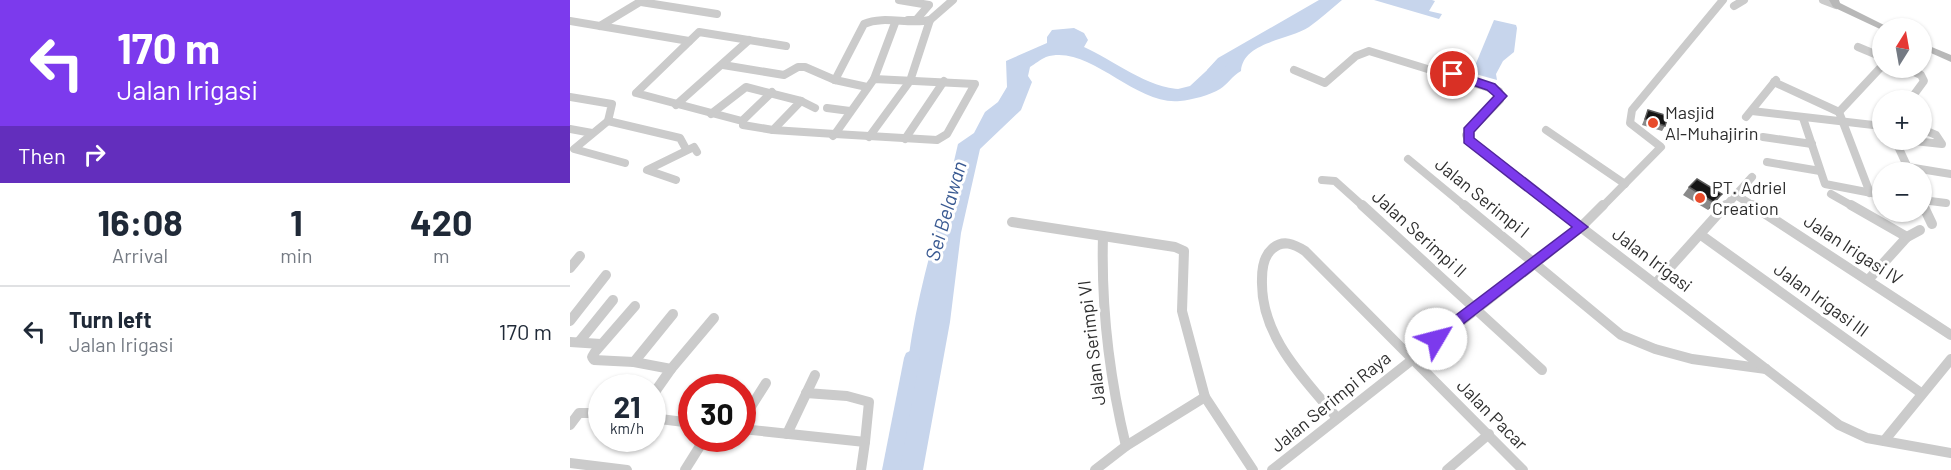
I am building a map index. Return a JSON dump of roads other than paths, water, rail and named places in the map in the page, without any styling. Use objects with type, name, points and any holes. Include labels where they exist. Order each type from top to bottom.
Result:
[{"type":"street","points":[[899,0],[931,2]]},
{"type":"street","points":[[897,21],[913,25],[930,20],[952,0]]},
{"type":"street","name":"Jalan Serimpi Raya","points":[[1272,470],[1581,227],[1661,147],[1630,123],[1632,110],[1723,0]]},
{"type":"street","points":[[1734,6],[1744,0]]},
{"type":"street","points":[[1823,0],[1835,2],[1872,21]]},
{"type":"street","points":[[600,26],[642,1],[717,14]]},
{"type":"street","points":[[836,80],[865,22],[916,20],[931,2]]},
{"type":"street","points":[[869,137],[910,81],[930,20]]},
{"type":"street","points":[[570,21],[689,41]]},
{"type":"street","points":[[833,136],[874,79],[897,21]]},
{"type":"street","points":[[570,30],[580,22]]},
{"type":"street","points":[[772,92],[742,121],[640,95],[636,91],[701,31],[786,46]]},
{"type":"street","points":[[676,105],[749,40]]},
{"type":"street","points":[[1858,47],[1872,53]]},
{"type":"street","points":[[1932,50],[1950,57]]},
{"type":"street","name":"Jalan Irigasi","points":[[1294,70],[1325,82],[1332,80],[1359,52],[1369,51],[1499,91],[1500,100],[1468,131],[1468,140],[1839,425],[1867,438],[1951,453]]},
{"type":"street","points":[[723,65],[784,75],[805,67],[836,80],[867,87]]},
{"type":"street","points":[[1839,112],[1872,77]]},
{"type":"street","points":[[743,124],[773,130],[833,136],[934,141],[943,137],[975,86],[972,83],[944,81],[874,79]]},
{"type":"street","points":[[1870,193],[1842,123],[1839,112],[1776,80],[1749,114],[1803,118],[1842,123],[1872,125]]},
{"type":"street","points":[[905,139],[944,81]]},
{"type":"street","points":[[711,114],[741,89],[772,92],[815,108]]},
{"type":"street","points":[[570,97],[612,103],[608,121],[574,149],[625,163]]},
{"type":"street","points":[[773,130],[801,101]]},
{"type":"street","points":[[828,108],[850,111]]},
{"type":"street","points":[[1803,118],[1827,186],[1870,193]]},
{"type":"street","points":[[608,121],[680,138],[685,146]]},
{"type":"street","points":[[570,129],[592,134]]},
{"type":"street","points":[[1546,130],[1625,184]]},
{"type":"street","points":[[1932,133],[1942,144],[1932,143]]},
{"type":"street","points":[[1763,137],[1812,144]]},
{"type":"street","points":[[676,180],[646,171],[685,146],[694,147],[696,152]]},
{"type":"street","name":"Jalan Serimpi I","points":[[1408,159],[1621,336],[1663,351],[1745,368],[1767,369]]},
{"type":"street","points":[[1767,162],[1820,171]]},
{"type":"street","points":[[1932,172],[1951,174]]},
{"type":"street","points":[[1656,283],[1752,177]]},
{"type":"street","name":"Jalan Serimpi II","points":[[1322,180],[1335,182],[1341,186],[1542,370]]},
{"type":"street","points":[[1831,194],[1906,237]]},
{"type":"street","name":"Jalan Irigasi IV","points":[[1736,195],[1869,279],[1951,335]]},
{"type":"street","points":[[1932,202],[1946,203]]},
{"type":"street","points":[[1012,222],[1175,247],[1184,251],[1182,311],[1205,397],[1253,470]]},
{"type":"street","points":[[1869,279],[1906,237],[1920,230]]},
{"type":"street","name":"Jalan Irigasi III","points":[[1701,235],[1921,393]]},
{"type":"street","name":"Jalan Serimpi VI","points":[[1103,236],[1100,269],[1107,350],[1115,404],[1126,446]]},
{"type":"street","name":"Jalan Pacar","points":[[1337,418],[1273,337],[1263,308],[1261,281],[1266,256],[1280,243],[1289,242],[1305,251],[1523,470]]},
{"type":"street","points":[[570,268],[580,256]]},
{"type":"street","points":[[570,321],[606,275]]},
{"type":"street","points":[[575,342],[613,300]]},
{"type":"street","points":[[635,306],[591,357],[594,360],[634,362],[671,369]]},
{"type":"street","points":[[634,362],[673,314]]},
{"type":"street","points":[[666,376],[714,318]]},
{"type":"street","points":[[575,342],[602,344]]},
{"type":"street","points":[[1884,441],[1951,359]]},
{"type":"street","points":[[787,434],[815,375]]},
{"type":"street","points":[[756,399],[766,383]]},
{"type":"street","points":[[806,393],[847,396],[869,402],[861,470]]},
{"type":"street","points":[[1095,470],[1126,446],[1205,397]]},
{"type":"street","points":[[570,425],[574,413]]},
{"type":"street","points":[[756,431],[865,442]]},
{"type":"street","points":[[1447,470],[1489,435]]},
{"type":"street","points":[[685,470],[696,452]]},
{"type":"street","points":[[570,464],[627,470]]},
{"type":"water","points":[[1319,0],[1342,0],[1309,27],[1258,48],[1244,61],[1241,71],[1223,87],[1195,98],[1180,101],[1163,100],[1129,86],[1095,66],[1062,55],[1046,57],[1030,67],[1028,76],[1032,82],[1021,110],[980,149],[961,233],[950,322],[923,470],[891,470],[899,436],[909,352],[917,311],[958,144],[974,133],[985,112],[998,102],[1007,87],[1006,61],[1047,43],[1047,37],[1052,30],[1074,28],[1084,33],[1088,40],[1084,47],[1136,75],[1165,87],[1192,88],[1207,78],[1207,70],[1218,58]]},
{"type":"water","points":[[1374,0],[1432,0],[1435,1],[1429,11],[1442,14],[1439,19]]},
{"type":"water","points":[[1494,20],[1516,25],[1517,28],[1514,52],[1503,61],[1496,74],[1497,80],[1472,73]]},
{"type":"waterway","name":"Sei Belawan","points":[[1179,93],[1194,89],[1222,63]]},
{"type":"waterway","name":"Sei Belawan","points":[[891,470],[912,358]]},
{"type":"place","name":"Masjid Al-Muhajirin","points":[[1653,123]]},
{"type":"place","name":"PT. Adriel Creation","points":[[1700,198]]}]
